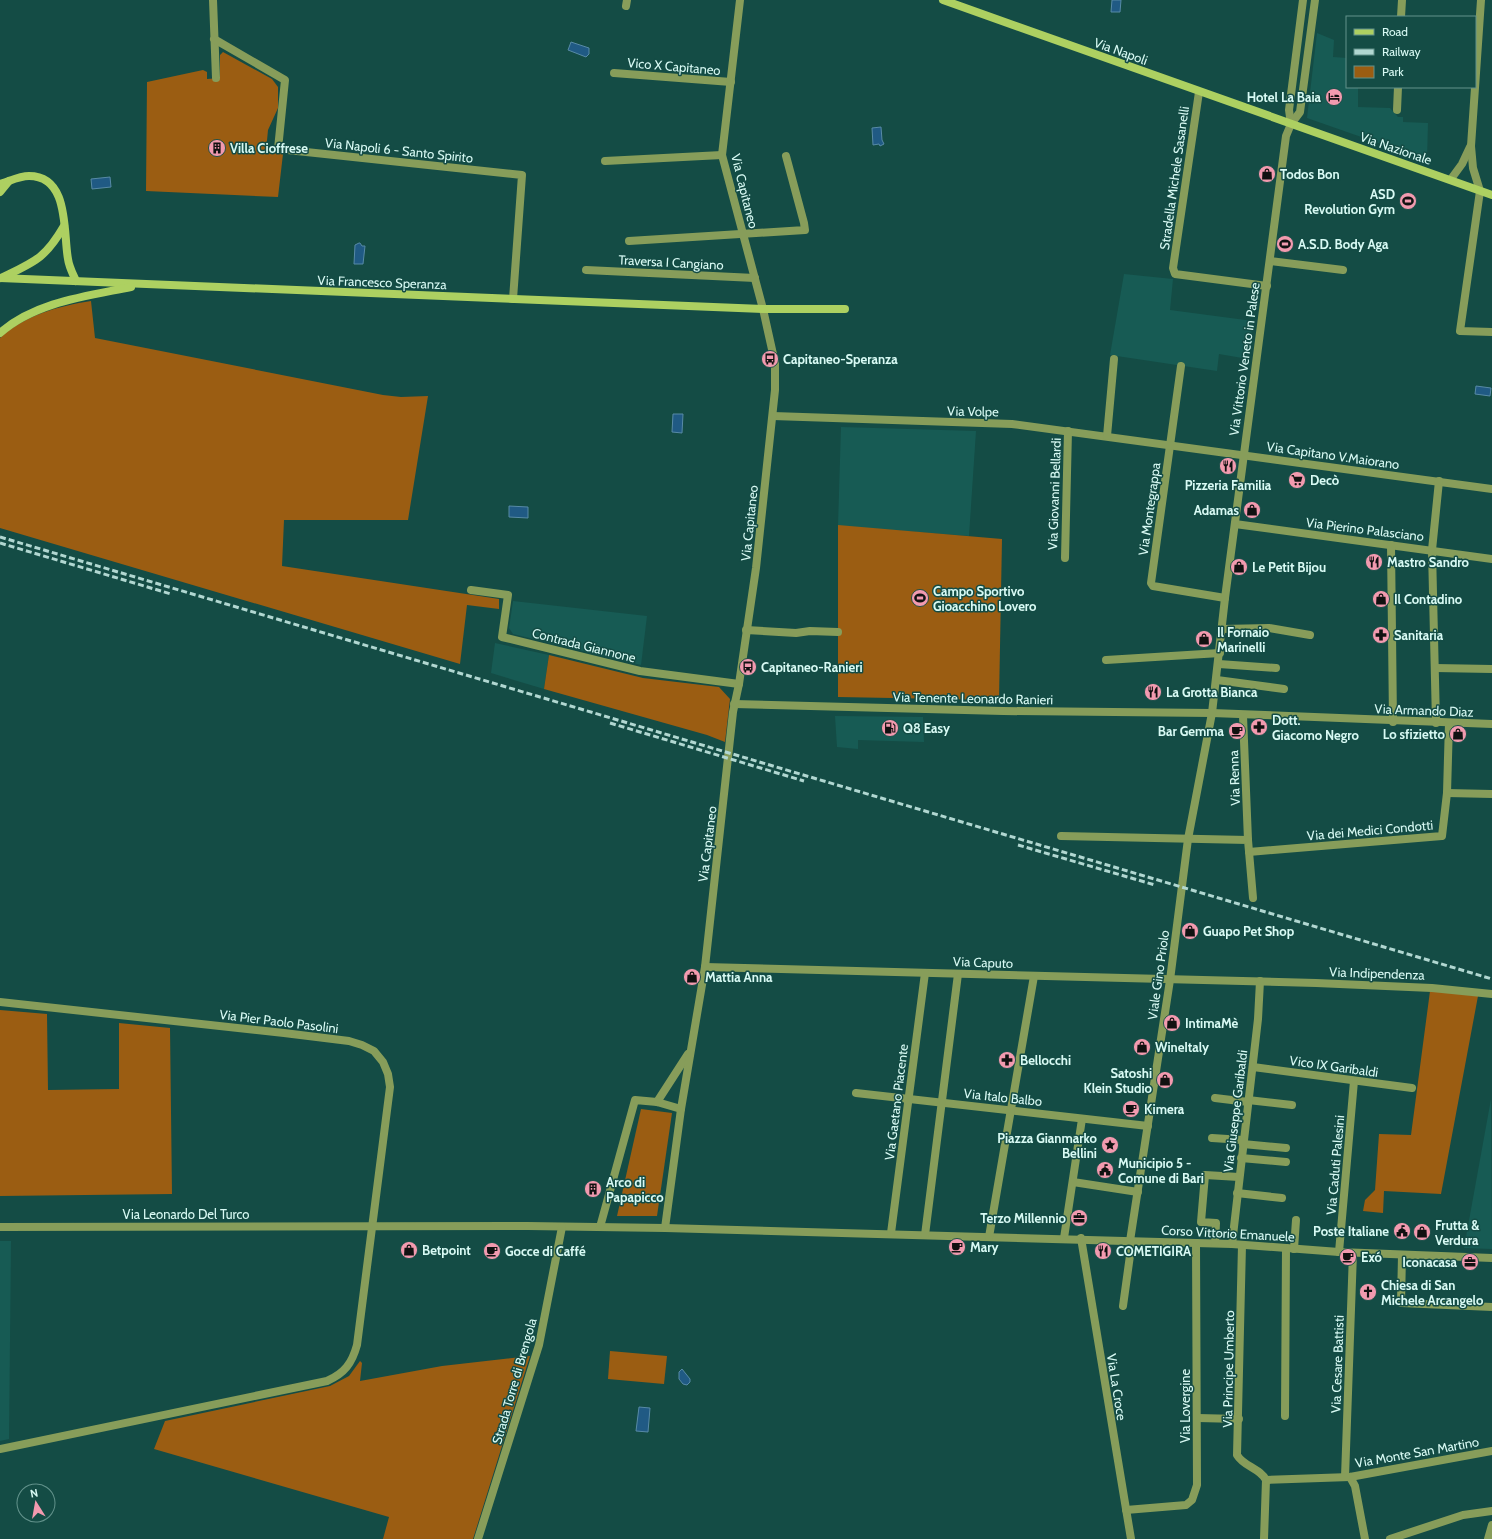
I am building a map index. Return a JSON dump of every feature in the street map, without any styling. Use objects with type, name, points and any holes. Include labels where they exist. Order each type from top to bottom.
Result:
[{"type":"street","points":[[212,0],[216,78]]},
{"type":"street","name":"Via Capitaneo","points":[[665,1228],[681,1109],[705,967],[734,704],[739,684],[756,568],[773,416],[775,363],[763,309],[722,155],[740,0]]},
{"type":"street","name":"Via Napoli","points":[[943,0],[1291,124]]},
{"type":"street","name":"Via Vittorio Veneto in Palese","points":[[1291,124],[1289,110],[1303,0]]},
{"type":"street","name":"Via Vittorio Veneto in Palese","points":[[1220,653],[1225,598],[1286,136],[1291,124],[1300,112],[1315,0]]},
{"type":"street","points":[[1401,16],[1402,0]]},
{"type":"street","points":[[1476,73],[1481,0]]},
{"type":"street","name":"Via Napoli 6 - Santo Spirito","points":[[214,39],[285,80],[278,149],[522,175],[513,299]]},
{"type":"street","name":"Vico X Capitaneo","points":[[614,73],[731,82]]},
{"type":"street","points":[[1397,110],[1398,88]]},
{"type":"street","points":[[1475,88],[1471,146],[1473,168],[1480,191],[1460,332],[1492,332]]},
{"type":"street","name":"Stradella Michele Sasanelli","points":[[1199,92],[1173,268],[1175,274],[1267,286]]},
{"type":"street","name":"Via Nazionale","points":[[1291,124],[1451,179],[1492,195]]},
{"type":"street","points":[[1451,179],[1462,164],[1471,146]]},
{"type":"street","points":[[605,161],[722,155]]},
{"type":"street","points":[[629,241],[805,230],[786,156]]},
{"type":"street","points":[[0,184],[20,177],[30,176],[40,178],[50,184],[57,193],[62,204],[68,260],[76,281]]},
{"type":"street","points":[[0,192],[10,181]]},
{"type":"street","points":[[0,278],[31,263],[45,254],[53,246],[64,226]]},
{"type":"street","points":[[1270,261],[1343,270]]},
{"type":"street","name":"Traversa I Cangiano","points":[[586,270],[755,278]]},
{"type":"street","name":"Via Francesco Speranza","points":[[0,278],[763,309],[845,309]]},
{"type":"street","points":[[0,333],[20,318],[50,306],[143,284]]},
{"type":"street","points":[[1107,436],[1114,359]]},
{"type":"street","name":"Via Montegrappa","points":[[1181,366],[1151,583],[1153,586],[1225,598]]},
{"type":"street","name":"Via Volpe","points":[[773,416],[1012,424],[1171,445]]},
{"type":"street","name":"Via Giovanni Bellardi","points":[[1065,558],[1068,431]]},
{"type":"street","name":"Via Capitano V.Maiorano","points":[[1171,445],[1492,488]]},
{"type":"street","points":[[1436,723],[1432,550],[1439,481]]},
{"type":"street","name":"Via Pierino Palasciano","points":[[1235,524],[1492,559]]},
{"type":"street","points":[[1391,545],[1393,722]]},
{"type":"street","name":"Contrada Giannone","points":[[471,590],[508,595],[502,637],[640,671],[739,684]]},
{"type":"street","points":[[1222,629],[1269,628],[1310,635]]},
{"type":"street","points":[[746,630],[796,633],[810,631],[838,632]]},
{"type":"street","points":[[1106,660],[1220,653]]},
{"type":"street","name":"Viale Gino Priolo","points":[[1123,1306],[1138,1192],[1170,980],[1188,839],[1212,713],[1220,653]]},
{"type":"street","points":[[1219,664],[1276,668]]},
{"type":"street","points":[[1435,668],[1492,669]]},
{"type":"street","points":[[1217,680],[1284,690]]},
{"type":"street","name":"Via Tenente Leonardo Ranieri","points":[[734,704],[1003,711],[1212,713]]},
{"type":"street","name":"Via Armando Diaz","points":[[1212,713],[1243,716],[1393,722],[1492,724]]},
{"type":"street","name":"Via Renna","points":[[1243,716],[1248,840],[1253,898]]},
{"type":"street","name":"Via dei Medici Condotti","points":[[1249,852],[1442,836],[1447,793],[1449,723]]},
{"type":"street","points":[[1447,793],[1492,794]]},
{"type":"street","points":[[1061,836],[1248,840]]},
{"type":"street","name":"Via Caputo","points":[[705,967],[1170,980],[1260,981]]},
{"type":"street","name":"Via Gaetano Piacente","points":[[891,1233],[925,973]]},
{"type":"street","points":[[925,1235],[958,974]]},
{"type":"street","points":[[989,1237],[1034,976]]},
{"type":"street","name":"Via Indipendenza","points":[[1260,981],[1432,988],[1492,994]]},
{"type":"street","name":"Via Giuseppe Garibaldi","points":[[1232,1244],[1253,1067],[1260,981]]},
{"type":"street","name":"Via Pier Paolo Pasolini","points":[[0,1002],[284,1032],[349,1041],[362,1044],[374,1051],[383,1062],[388,1074],[390,1087],[357,1345],[348,1368],[336,1377],[327,1381],[0,1449]]},
{"type":"street","points":[[657,1102],[690,1052]]},
{"type":"street","name":"Vico IX Garibaldi","points":[[1253,1067],[1412,1088]]},
{"type":"street","name":"Via Caduti Palesini","points":[[1340,1252],[1354,1081]]},
{"type":"street","name":"Via Italo Balbo","points":[[856,1093],[1148,1126]]},
{"type":"street","points":[[1215,1098],[1292,1105]]},
{"type":"street","points":[[600,1227],[635,1100],[657,1102],[681,1109]]},
{"type":"street","points":[[1064,1238],[1082,1119]]},
{"type":"street","points":[[1212,1138],[1286,1148]]},
{"type":"street","points":[[1241,1158],[1286,1162]]},
{"type":"street","points":[[1215,1243],[1216,1223],[1201,1222],[1205,1175],[1239,1177]]},
{"type":"street","points":[[1073,1182],[1138,1192]]},
{"type":"street","points":[[1237,1193],[1282,1198]]},
{"type":"street","points":[[1285,1416],[1290,1249],[1296,1220]]},
{"type":"street","name":"Via Leonardo Del Turco","points":[[0,1226],[665,1228]]},
{"type":"street","name":"Strada Torre di Brengola","points":[[478,1539],[539,1345],[562,1227]]},
{"type":"street","name":"Corso Vittorio Emanuele","points":[[665,1228],[891,1233],[989,1237],[1081,1238],[1215,1243],[1353,1253],[1492,1258]]},
{"type":"street","name":"Via La Croce","points":[[1081,1238],[1131,1539]]},
{"type":"street","name":"Via Lovergine","points":[[1126,1510],[1186,1505],[1192,1500],[1197,1485],[1198,1418],[1196,1243]]},
{"type":"street","name":"Via Principe Umberto","points":[[1242,1245],[1237,1455],[1240,1460],[1262,1473],[1266,1480]]},
{"type":"street","name":"Via Cesare Battisti","points":[[1353,1253],[1348,1477],[1355,1486],[1365,1539]]},
{"type":"street","points":[[1402,1255],[1401,1303],[1492,1307]]},
{"type":"street","points":[[1198,1418],[1239,1419]]},
{"type":"street","name":"Via Monte San Martino","points":[[1266,1480],[1348,1477],[1492,1450]]},
{"type":"street","points":[[1264,1539],[1266,1480]]},
{"type":"street","points":[[1390,1539],[1463,1515],[1492,1511]]},
{"type":"street","points":[[1488,1539],[1492,1525]]},
{"type":"shaded area","points":[[1112,0],[1121,0],[1120,12],[1111,12]]},
{"type":"shaded area","name":"Hotel La Baia","points":[[1317,33],[1334,40],[1333,57],[1346,58],[1346,88],[1358,88],[1358,107],[1390,108],[1398,117],[1403,117],[1403,122],[1428,123],[1427,160],[1307,118]]},
{"type":"shaded area","points":[[571,42],[589,48],[589,54],[586,57],[568,50]]},
{"type":"shaded area","points":[[881,127],[882,140],[884,144],[880,146],[879,144],[873,145],[872,128]]},
{"type":"shaded area","points":[[110,177],[111,187],[92,189],[91,179]]},
{"type":"shaded area","points":[[359,243],[362,246],[365,246],[363,264],[354,264],[355,245]]},
{"type":"shaded area","points":[[1124,274],[1173,279],[1170,310],[1253,321],[1248,359],[1219,354],[1217,371],[1110,355]]},
{"type":"shaded area","points":[[1476,386],[1491,388],[1490,396],[1475,394]]},
{"type":"shaded area","points":[[673,414],[683,414],[682,433],[672,432]]},
{"type":"shaded area","points":[[841,427],[976,431],[969,536],[838,526]]},
{"type":"shaded area","points":[[509,506],[528,507],[528,518],[509,517]]},
{"type":"shaded area","points":[[513,601],[647,616],[641,665],[513,634],[509,628]]},
{"type":"shaded area","points":[[495,643],[549,655],[544,689],[491,673]]},
{"type":"shaded area","name":"Q8 Easy","points":[[835,716],[923,717],[924,742],[858,740],[858,749],[837,747]]},
{"type":"shaded area","points":[[1491,1099],[1492,1249],[1464,1248]]},
{"type":"shaded area","points":[[0,1241],[11,1241],[9,1439],[0,1441]]},
{"type":"shaded area","points":[[682,1369],[690,1379],[690,1382],[687,1385],[683,1384],[679,1379],[679,1372]]},
{"type":"shaded area","points":[[639,1407],[650,1408],[648,1432],[636,1431]]},
{"type":"green space","points":[[223,52],[272,79],[278,87],[278,108],[268,130],[266,151],[283,154],[278,197],[146,191],[147,82],[203,70],[207,72],[207,79],[220,78],[220,55]]},
{"type":"green space","points":[[91,301],[95,338],[383,395],[401,397],[428,396],[408,520],[284,520],[282,566],[499,599],[499,609],[467,605],[460,664],[0,528],[0,338],[20,323],[43,313]]},
{"type":"green space","name":"Campo Sportivo Gioacchino Lovero","points":[[838,525],[1002,539],[999,700],[838,697]]},
{"type":"green space","points":[[549,655],[643,678],[719,687],[730,699],[725,742],[707,735],[544,689]]},
{"type":"green space","points":[[1430,991],[1478,996],[1441,1194],[1384,1191],[1383,1213],[1363,1211],[1365,1200],[1375,1190],[1379,1134],[1411,1135]]},
{"type":"green space","points":[[0,1010],[47,1014],[48,1090],[119,1089],[119,1023],[170,1028],[172,1194],[0,1196]]},
{"type":"green space","points":[[641,1109],[672,1113],[657,1216],[617,1216]]},
{"type":"green space","points":[[610,1351],[667,1356],[664,1384],[608,1379]]},
{"type":"green space","points":[[530,1356],[473,1539],[383,1539],[389,1517],[154,1449],[165,1421],[330,1386],[349,1376],[360,1361],[362,1363],[360,1381],[442,1366]]},
{"type":"railway","points":[[0,537],[1492,979]]},
{"type":"railway","points":[[0,543],[171,594]]},
{"type":"railway","points":[[610,723],[804,781]]},
{"type":"railway","points":[[1018,845],[1155,885]]},
{"type":"place","name":"Hotel La Baia","points":[[1334,97]]},
{"type":"place","name":"Villa Cioffrese","points":[[217,148]]},
{"type":"place","name":"Todos Bon","points":[[1267,174]]},
{"type":"place","name":"ASD Revolution Gym","points":[[1408,201]]},
{"type":"place","name":"A.S.D. Body Aga","points":[[1285,244]]},
{"type":"place","name":"Capitaneo-Speranza","points":[[770,359]]},
{"type":"place","name":"Pizzeria Familia","points":[[1228,466]]},
{"type":"place","name":"Decò","points":[[1297,480]]},
{"type":"place","name":"Adamas","points":[[1252,510]]},
{"type":"place","name":"Mastro Sandro","points":[[1374,562]]},
{"type":"place","name":"Le Petit Bijou","points":[[1239,567]]},
{"type":"place","name":"Campo Sportivo Gioacchino Lovero","points":[[920,598]]},
{"type":"place","name":"Il Contadino","points":[[1381,599]]},
{"type":"place","name":"Sanitaria","points":[[1381,635]]},
{"type":"place","name":"Il Fornaio Marinelli","points":[[1204,639]]},
{"type":"place","name":"Capitaneo-Ranieri","points":[[748,667]]},
{"type":"place","name":"La Grotta Bianca","points":[[1153,692]]},
{"type":"place","name":"Dott. Giacomo Negro","points":[[1259,727]]},
{"type":"place","name":"Q8 Easy","points":[[890,728]]},
{"type":"place","name":"Bar Gemma","points":[[1237,731]]},
{"type":"place","name":"Lo sfizietto","points":[[1458,734]]},
{"type":"place","name":"Guapo Pet Shop","points":[[1190,931]]},
{"type":"place","name":"Mattia Anna","points":[[692,977]]},
{"type":"place","name":"IntimaMè","points":[[1172,1023]]},
{"type":"place","name":"WineItaly","points":[[1142,1047]]},
{"type":"place","name":"Bellocchi","points":[[1007,1060]]},
{"type":"place","name":"Satoshi Klein Studio","points":[[1165,1080]]},
{"type":"place","name":"Kimera","points":[[1131,1109]]},
{"type":"place","name":"Piazza Gianmarko Bellini","points":[[1110,1145]]},
{"type":"place","name":"Municipio 5 - Comune di Bari","points":[[1105,1170]]},
{"type":"place","name":"Arco di Papapicco","points":[[593,1189]]},
{"type":"place","name":"Terzo Millennio","points":[[1079,1218]]},
{"type":"place","name":"Poste Italiane","points":[[1402,1231]]},
{"type":"place","name":"Frutta & Verdura","points":[[1422,1232]]},
{"type":"place","name":"Mary","points":[[957,1247]]},
{"type":"place","name":"Betpoint","points":[[409,1250]]},
{"type":"place","name":"Gocce di Caffé","points":[[492,1251]]},
{"type":"place","name":"COMETIGIRA","points":[[1103,1251]]},
{"type":"place","name":"Exó","points":[[1348,1257]]},
{"type":"place","name":"Iconacasa","points":[[1470,1262]]},
{"type":"place","name":"Chiesa di San Michele Arcangelo","points":[[1368,1292]]}]
